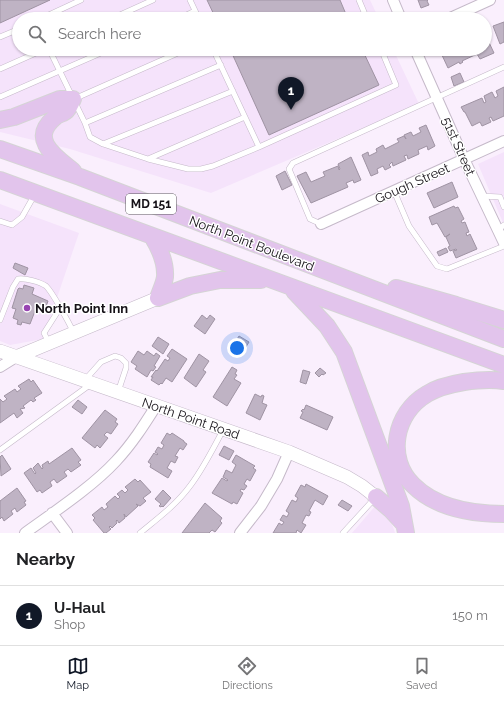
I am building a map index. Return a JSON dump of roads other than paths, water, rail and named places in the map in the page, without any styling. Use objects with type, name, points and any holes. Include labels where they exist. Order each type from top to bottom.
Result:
[{"type":"main road","points":[[0,120],[14,117],[60,99],[73,99],[67,111],[54,117],[45,127],[44,143],[50,152],[80,177]]},
{"type":"main road","name":"North Point Boulevard","points":[[0,149],[80,177],[504,339]]},
{"type":"main road","name":"North Point Boulevard","points":[[0,180],[504,365]]},
{"type":"main road","points":[[152,236],[160,250],[164,262],[165,278],[158,298]]},
{"type":"main road","points":[[302,262],[504,320]]},
{"type":"main road","points":[[158,298],[190,286],[220,280],[274,281]]},
{"type":"main road","points":[[290,287],[327,326],[344,352],[401,506],[406,530]]},
{"type":"main road","points":[[504,380],[494,379],[453,384],[426,394],[416,402],[404,417],[399,427],[397,449],[402,471],[408,480],[414,487],[437,502],[459,510],[489,514],[504,514]]},
{"type":"main road","points":[[376,497],[391,510],[406,530]]},
{"type":"street","points":[[393,0],[399,12]]},
{"type":"street","points":[[463,12],[490,0]]},
{"type":"street","name":"51st Street","points":[[418,56],[438,97],[464,159],[482,196],[501,228],[504,245]]},
{"type":"street","name":"Gough Street","points":[[321,224],[504,141]]},
{"type":"street","points":[[0,367],[16,357],[158,298]]},
{"type":"street","name":"North Point Road","points":[[0,351],[289,452],[347,477],[376,497]]},
{"type":"street","points":[[25,533],[98,478],[116,462],[138,435],[156,406]]},
{"type":"street","points":[[240,533],[261,506],[277,479],[289,452]]},
{"type":"street","points":[[52,513],[67,533]]},
{"type":"lane","points":[[55,12],[81,0]]},
{"type":"lane","points":[[126,12],[153,0]]},
{"type":"lane","points":[[190,0],[195,11]]},
{"type":"lane","points":[[359,0],[364,12]]},
{"type":"lane","points":[[0,37],[12,32]]},
{"type":"lane","points":[[0,70],[30,56]]},
{"type":"lane","points":[[52,56],[85,123],[90,137],[103,144],[148,159],[188,169],[201,169],[213,166],[260,147],[396,85],[383,56]]},
{"type":"lane","points":[[0,97],[94,56]]},
{"type":"lane","points":[[73,99],[171,56]]},
{"type":"lane","points":[[216,56],[260,147]]},
{"type":"lane","points":[[85,123],[221,65]]},
{"type":"lane","points":[[321,224],[310,219],[289,169],[293,163],[504,67]]},
{"type":"lane","points":[[103,144],[233,91]]},
{"type":"lane","points":[[148,159],[246,117]]},
{"type":"lane","points":[[394,191],[409,226],[437,266],[447,269],[504,245]]},
{"type":"lane","points":[[0,221],[12,225],[22,217],[35,193]]},
{"type":"lane","points":[[482,196],[500,197],[504,207]]},
{"type":"lane","points":[[0,320],[13,287],[18,279],[25,278],[46,286],[74,333]]},
{"type":"lane","points":[[49,344],[44,333],[60,308]]},
{"type":"lane","points":[[0,450],[88,382],[102,362],[115,356],[121,358],[126,363],[126,368],[118,392]]},
{"type":"lane","points":[[140,533],[175,503],[189,487],[224,429]]},
{"type":"lane","points":[[343,533],[376,497]]},
{"type":"place","name":"U-Haul","points":[[291,110]]},
{"type":"place","name":"North Point Inn","points":[[27,308]]}]
